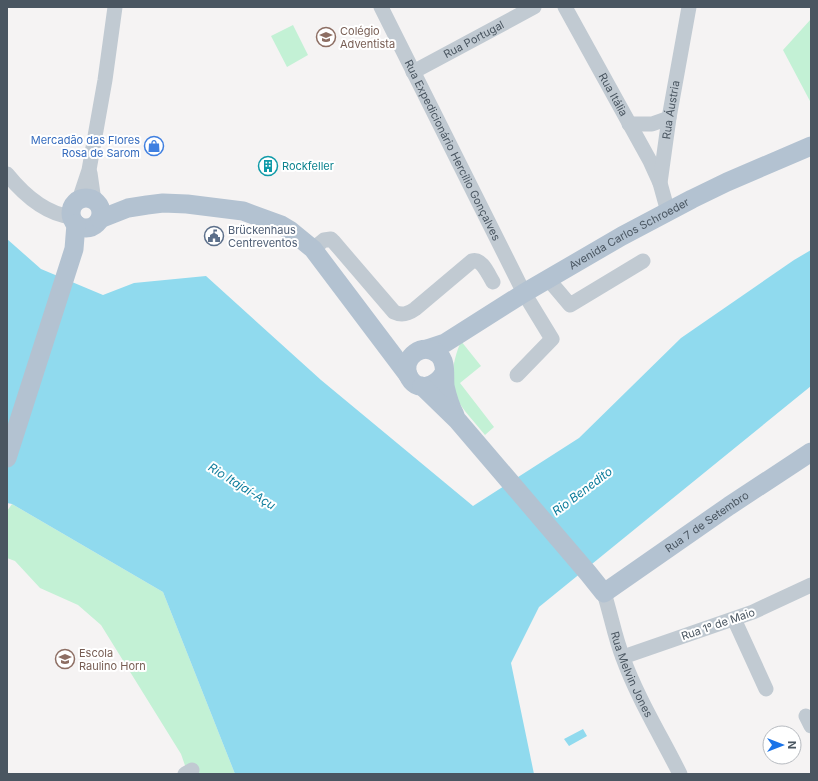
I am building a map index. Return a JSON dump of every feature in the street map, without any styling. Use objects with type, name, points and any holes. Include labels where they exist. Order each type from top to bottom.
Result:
[{"type":"main road","name":"Avenida Carlos Schroeder","points":[[424,349],[436,347],[454,337],[524,293],[622,236],[727,182],[811,146]]},
{"type":"main road","points":[[7,458],[87,214],[147,205],[179,204],[243,211],[280,225],[291,231],[313,249],[415,380],[458,421]]},
{"type":"main road","points":[[374,329],[384,338],[396,344],[408,348],[432,350],[438,354],[442,359],[448,399],[458,421]]},
{"type":"main road","points":[[424,349],[415,352],[411,356],[407,368],[415,380],[429,386],[435,384],[440,379],[444,369],[448,346],[454,337]]},
{"type":"main road","name":"Rua Melvin Jones","points":[[458,421],[588,573],[604,594]]},
{"type":"main road","name":"Rua 7 de Setembro","points":[[604,594],[729,506],[811,452]]},
{"type":"street","points":[[7,174],[19,188],[41,206],[57,215],[87,214],[89,170],[105,80],[115,7]]},
{"type":"street","name":"Rua Expedicionário Hercílio Gonçalves","points":[[381,7],[524,293],[552,339],[517,375]]},
{"type":"street","name":"Rua Portugal","points":[[413,72],[534,7]]},
{"type":"street","name":"Rua Itália","points":[[565,7],[650,161],[660,183]]},
{"type":"street","name":"Rua Áustria","points":[[668,212],[660,183],[669,118],[689,7]]},
{"type":"street","points":[[629,124],[652,124],[669,118]]},
{"type":"street","points":[[313,249],[324,240],[331,239],[394,312],[400,315],[408,314],[415,309],[472,261],[476,260],[480,262],[493,282]]},
{"type":"street","points":[[548,279],[570,305],[643,261]]},
{"type":"street","name":"Rua 1º de Maio","points":[[623,657],[734,619],[760,609],[811,585]]},
{"type":"street","name":"Rua Melvin Jones","points":[[604,594],[623,657],[637,690],[680,774]]},
{"type":"street","points":[[734,619],[766,689]]},
{"type":"green space","points":[[811,19],[811,103],[783,50]]},
{"type":"green space","points":[[293,25],[308,55],[287,67],[271,36]]},
{"type":"green space","points":[[461,341],[481,366],[460,383],[494,427],[485,435],[462,407],[454,392],[452,377],[454,362]]},
{"type":"green space","points":[[12,504],[163,592],[235,774],[188,774],[181,754],[101,625],[78,605],[40,588],[15,561],[7,558],[7,511]]},
{"type":"water","points":[[7,239],[41,269],[103,295],[134,283],[206,276],[321,380],[473,506],[579,438],[681,338],[794,260],[811,250],[811,386],[539,607],[511,663],[534,774],[235,774],[163,592],[12,504],[7,503]]},
{"type":"water","points":[[583,729],[587,736],[569,746],[564,739]]},
{"type":"place","name":"Colégio Adventista","points":[[326,37]]},
{"type":"place","name":"Mercadão das Flores Rosa de Sarom","points":[[154,146]]},
{"type":"place","name":"Rockfeller","points":[[268,166]]},
{"type":"place","name":"Brückenhaus Centreventos","points":[[214,236]]},
{"type":"place","name":"Escola Raulino Horn","points":[[65,659]]},
{"type":"water label","name":"Rio Itajaí-Açu","points":[[242,486]]},
{"type":"water label","name":"Rio Benedito","points":[[582,491]]}]
